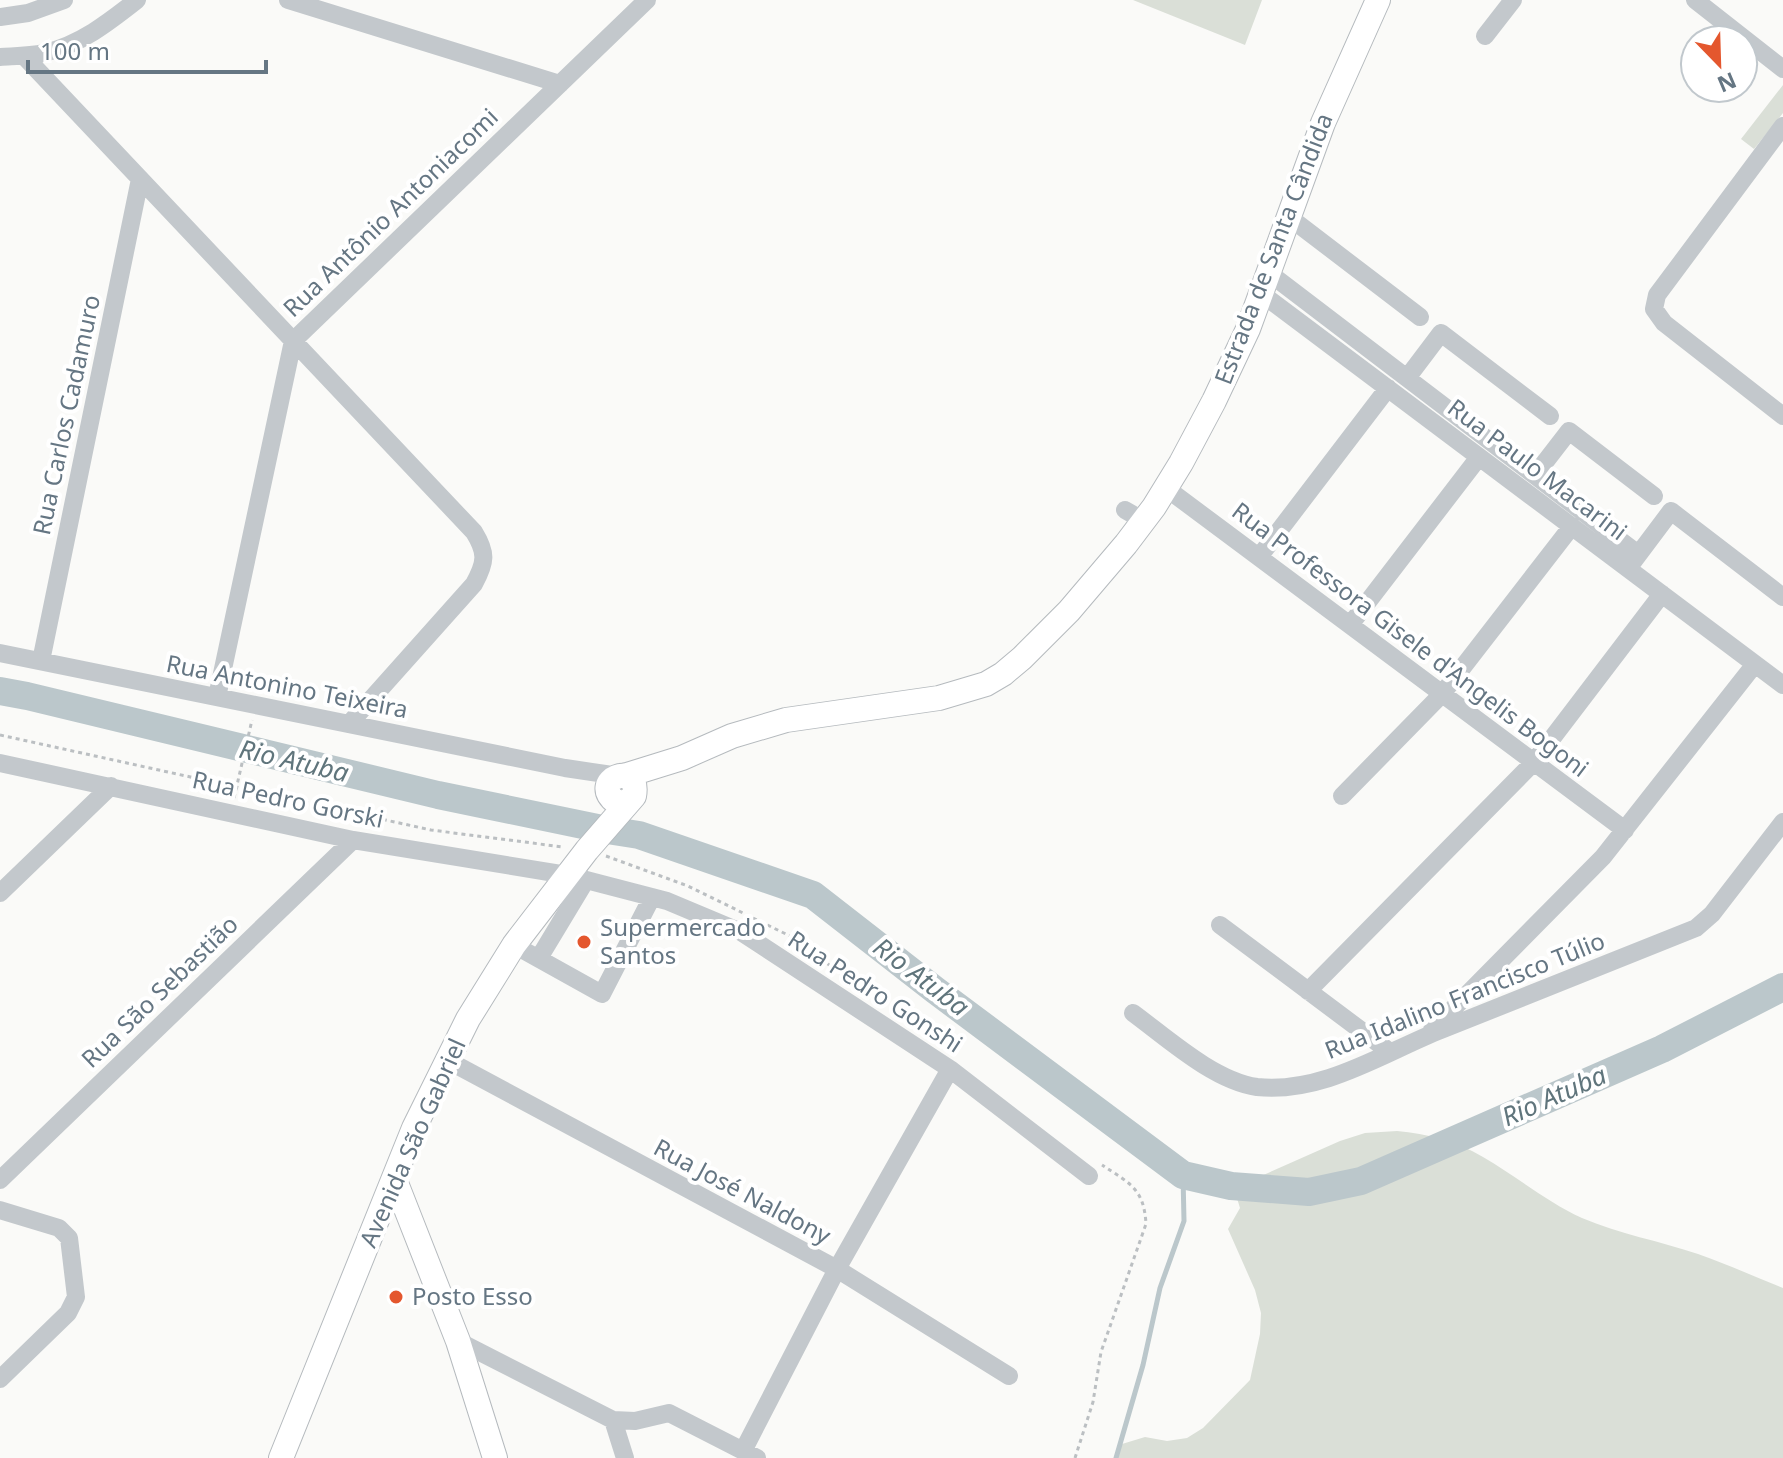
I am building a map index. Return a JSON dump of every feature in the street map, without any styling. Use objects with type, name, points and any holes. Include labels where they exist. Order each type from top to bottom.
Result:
[{"type":"main road","name":"Estrada de Santa Cândida","points":[[621,790],[732,736],[786,720],[939,698],[986,684],[1022,658],[1069,611],[1135,516],[1166,488],[1232,363],[1265,284],[1323,123],[1378,0]]},
{"type":"main road","name":"Avenida São Gabriel","points":[[281,1458],[414,1128],[447,1060],[468,1019],[514,945],[576,878],[587,850],[608,825],[621,790]]},
{"type":"main road","points":[[394,1178],[458,1341],[495,1458]]},
{"type":"street","points":[[0,17],[28,13],[64,0]]},
{"type":"street","points":[[0,57],[44,53],[66,46],[88,36],[137,0]]},
{"type":"street","points":[[288,0],[560,84]]},
{"type":"street","name":"Rua Antônio Antoniacomi","points":[[217,697],[293,341],[647,0]]},
{"type":"street","points":[[1485,36],[1513,0]]},
{"type":"street","points":[[1695,0],[1783,69]]},
{"type":"street","points":[[24,56],[474,532],[480,542],[484,556],[482,570],[474,584],[349,724]]},
{"type":"street","points":[[1783,126],[1657,295],[1654,309],[1664,323],[1783,416]]},
{"type":"street","name":"Rua Carlos Cadamuro","points":[[41,661],[140,179]]},
{"type":"street","points":[[1289,217],[1420,317]]},
{"type":"street","points":[[1265,284],[1407,378],[1535,475],[1633,561],[1671,511],[1783,597]]},
{"type":"street","name":"Rua Paulo Macarini","points":[[1265,284],[1388,388],[1572,526],[1633,561],[1662,594],[1783,685]]},
{"type":"street","points":[[1407,378],[1441,333],[1550,416]]},
{"type":"street","points":[[1259,557],[1388,388]]},
{"type":"street","points":[[1535,475],[1569,431],[1654,496]]},
{"type":"street","points":[[1350,625],[1479,457]]},
{"type":"street","name":"Rua Professora Gisele d'Angelis Bogoni","points":[[1166,488],[1625,830]]},
{"type":"street","points":[[1342,796],[1442,694],[1572,526]]},
{"type":"street","points":[[1308,991],[1534,762],[1662,594]]},
{"type":"street","name":"Rua Antonino Teixeira","points":[[0,653],[565,768],[621,790]]},
{"type":"street","points":[[1428,1035],[1603,857],[1755,664]]},
{"type":"street","name":"Rua Pedro Gorski","points":[[0,763],[353,840],[576,878]]},
{"type":"street","points":[[0,893],[111,786]]},
{"type":"street","name":"Rua Idalino Francisco Túlio","points":[[1133,1013],[1207,1067],[1239,1083],[1283,1088],[1306,1085],[1696,928],[1712,914],[1783,822]]},
{"type":"street","name":"Rua São Sebastião","points":[[0,1180],[353,840]]},
{"type":"street","points":[[539,958],[576,878]]},
{"type":"street","name":"Rua Pedro Gonshi","points":[[576,878],[667,901],[741,932],[950,1069],[1091,1167]]},
{"type":"street","points":[[514,945],[602,994],[652,897]]},
{"type":"street","points":[[1220,925],[1390,1052]]},
{"type":"street","name":"Rua José Naldony","points":[[447,1060],[837,1269],[1009,1376]]},
{"type":"street","points":[[458,1341],[613,1420],[635,1421],[669,1413],[750,1454],[837,1269],[950,1069]]},
{"type":"street","points":[[0,1210],[59,1228],[69,1238],[76,1297],[68,1313],[0,1379]]},
{"type":"street","points":[[613,1420],[625,1458]]},
{"type":"path","points":[[230,813],[250,727]]},
{"type":"path","points":[[0,735],[431,830],[587,850],[688,886],[790,936],[867,993]]},
{"type":"path","points":[[1075,1458],[1093,1402],[1101,1352],[1146,1224],[1137,1189],[1091,1167]]},
{"type":"shaded area","points":[[1133,0],[1262,0],[1245,45]]},
{"type":"shaded area","points":[[1783,85],[1783,113],[1754,149],[1741,139]]},
{"type":"shaded area","points":[[1397,1131],[1442,1139],[1473,1151],[1582,1218],[1698,1254],[1783,1288],[1783,1458],[1114,1458],[1122,1444],[1145,1437],[1167,1441],[1187,1438],[1203,1428],[1250,1380],[1260,1334],[1261,1313],[1255,1290],[1228,1229],[1240,1208],[1236,1195],[1259,1177],[1340,1141],[1365,1133]]},
{"type":"waterway","name":"Rio Atuba","points":[[0,691],[438,795],[639,835],[813,895],[1183,1175],[1231,1186],[1309,1192],[1361,1181],[1662,1049],[1783,987]]},
{"type":"waterway","points":[[1116,1458],[1143,1365],[1160,1288],[1184,1221],[1183,1175]]},
{"type":"place","name":"Supermercado Santos","points":[[584,942]]},
{"type":"place","name":"Posto Esso","points":[[396,1297]]}]
